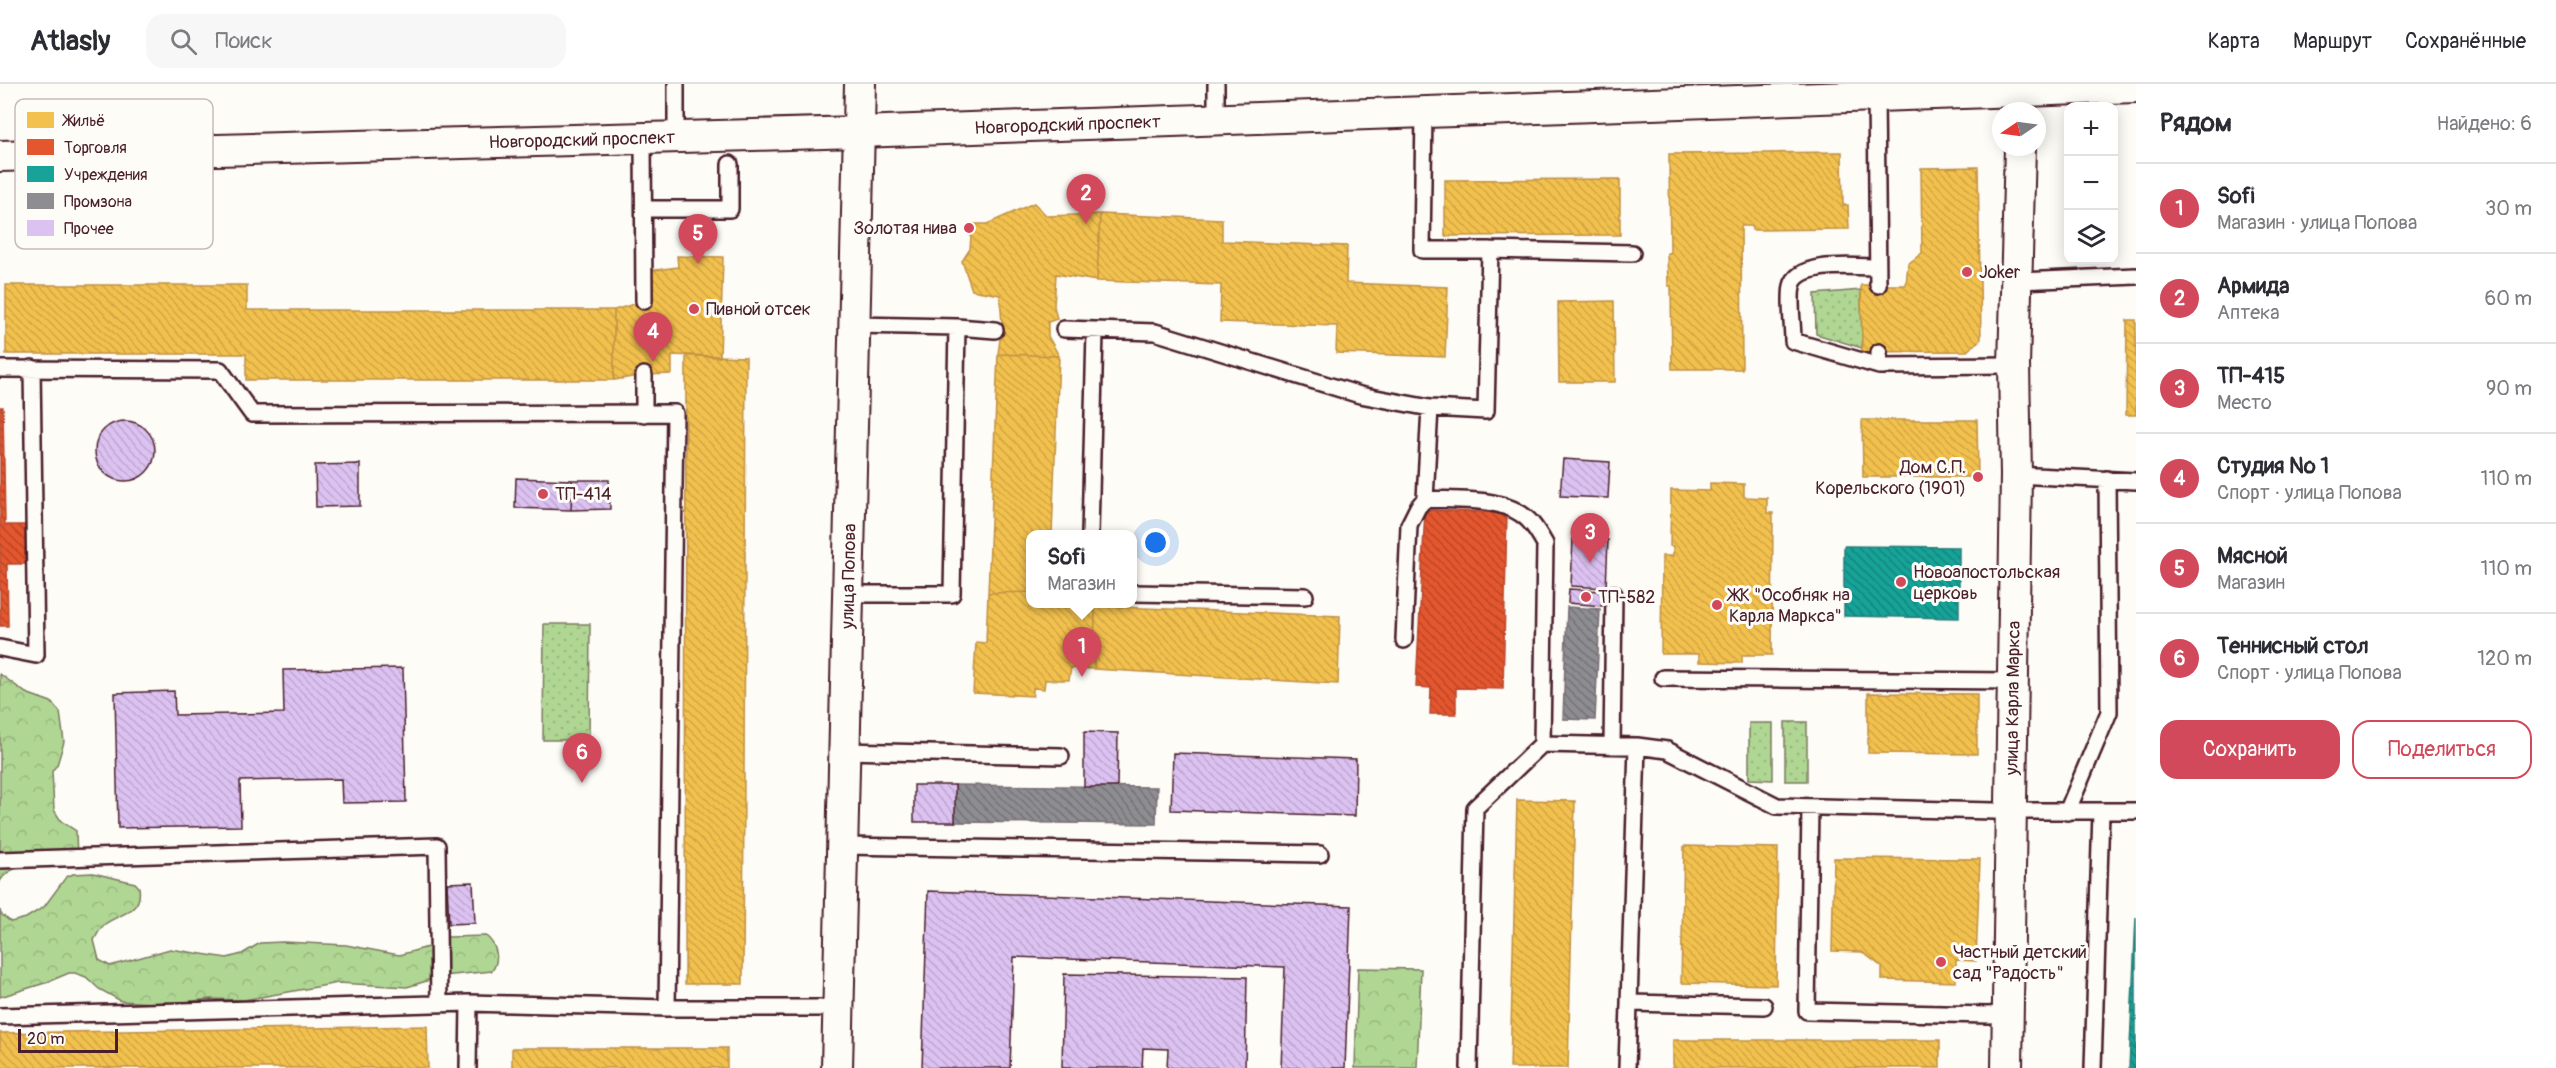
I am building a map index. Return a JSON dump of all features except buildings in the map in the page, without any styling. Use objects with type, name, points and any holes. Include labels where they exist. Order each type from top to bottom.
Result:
[{"type":"street","name":"улица Попова","points":[[837,1068],[860,84]]},
{"type":"street","name":"Новгородский проспект","points":[[213,150],[858,132],[1424,112],[1774,92],[2021,95],[2136,87]]},
{"type":"street","name":"Новгородский проспект","points":[[0,156],[15,156]]},
{"type":"street","name":"улица Карла Маркса","points":[[2007,1068],[2016,475],[2014,365],[2020,156]]},
{"type":"lane","points":[[676,84],[676,137]]},
{"type":"lane","points":[[1216,84],[1216,119]]},
{"type":"lane","points":[[1876,95],[1878,285]]},
{"type":"lane","points":[[1424,112],[1422,250],[1490,249],[1632,253]]},
{"type":"lane","points":[[644,138],[644,301]]},
{"type":"lane","points":[[644,209],[730,209],[730,164]]},
{"type":"lane","points":[[1064,329],[1095,332],[1155,332],[1360,395],[1430,408],[1486,411],[1490,249]]},
{"type":"lane","points":[[1878,267],[1816,268],[1800,274],[1792,285],[1793,341],[1879,359],[2014,365]]},
{"type":"lane","points":[[2018,281],[2136,276]]},
{"type":"lane","points":[[854,325],[994,330]]},
{"type":"lane","points":[[848,594],[952,594],[957,327]]},
{"type":"lane","points":[[1090,530],[1095,332]]},
{"type":"lane","points":[[0,648],[36,655],[32,368]]},
{"type":"lane","points":[[0,369],[220,370],[252,414],[675,413],[667,1008]]},
{"type":"lane","points":[[644,375],[644,414]]},
{"type":"lane","points":[[1404,640],[1409,525],[1425,499],[1430,408]]},
{"type":"lane","points":[[2016,475],[2136,481]]},
{"type":"lane","points":[[2067,812],[2109,712],[2107,479]]},
{"type":"lane","points":[[1425,499],[1492,503],[1510,508],[1531,522],[1545,544],[1542,744]]},
{"type":"lane","points":[[1137,593],[1305,596]]},
{"type":"lane","points":[[1612,746],[1614,594]]},
{"type":"lane","points":[[1663,678],[2012,681]]},
{"type":"lane","points":[[1469,1068],[1475,808],[1542,744],[1667,750],[1777,806],[2067,812],[2136,811]]},
{"type":"lane","points":[[1627,1068],[1637,747]]},
{"type":"lane","points":[[844,751],[1061,756]]},
{"type":"lane","points":[[1810,807],[1807,1011],[1989,1015],[2008,1013]]},
{"type":"lane","points":[[2093,1068],[2102,812]]},
{"type":"lane","points":[[0,860],[437,846],[439,1004]]},
{"type":"lane","points":[[842,846],[1320,854]]},
{"type":"lane","points":[[468,1068],[469,1003]]},
{"type":"lane","points":[[0,1016],[469,1003],[667,1008],[838,1008]]},
{"type":"lane","points":[[1629,1003],[1764,1006]]},
{"type":"green space","points":[[1861,290],[1862,348],[1816,334],[1815,294]]},
{"type":"green space","points":[[544,624],[590,624],[589,740],[543,740]]},
{"type":"green space","points":[[0,674],[26,693],[51,702],[60,712],[64,742],[57,765],[52,771],[54,810],[61,821],[76,831],[77,860],[52,866],[16,869],[10,871],[0,881]]},
{"type":"green space","points":[[1785,722],[1807,722],[1807,781],[1785,781]]},
{"type":"green space","points":[[1749,723],[1773,723],[1773,780],[1749,779]]},
{"type":"green space","points":[[93,873],[135,883],[139,887],[139,896],[134,907],[105,924],[94,940],[99,960],[110,966],[170,949],[227,958],[242,954],[260,943],[283,942],[346,945],[399,955],[428,947],[448,937],[486,936],[495,948],[496,962],[492,971],[443,976],[407,987],[338,983],[244,1000],[210,999],[168,1004],[121,1001],[99,989],[86,977],[75,973],[69,973],[0,997],[0,910],[1,914],[11,922],[26,918],[44,907],[66,877],[73,874]]},
{"type":"green space","points":[[1358,968],[1421,969],[1417,1068],[1355,1068]]},
{"type":"place","name":"Армида","points":[[1086,224]]},
{"type":"place","name":"Золотая нива","points":[[969,228]]},
{"type":"place","name":"Мясной","points":[[698,264]]},
{"type":"place","name":"Joker","points":[[1967,272]]},
{"type":"place","name":"Пивной отсек","points":[[694,309]]},
{"type":"place","name":"Студия № 1","points":[[653,362]]},
{"type":"place","name":"Дом С.П. Корельского (1901)","points":[[1978,477]]},
{"type":"place","name":"ТП-414","points":[[543,494]]},
{"type":"place","name":"ТП-415","points":[[1590,563]]},
{"type":"place","name":"Новоапостольская церковь","points":[[1901,582]]},
{"type":"place","name":"ТП-582","points":[[1586,597]]},
{"type":"place","name":"ЖК \"Особняк на Карла Маркса\"","points":[[1717,605]]},
{"type":"place","name":"Sofi","points":[[1082,677]]},
{"type":"place","name":"Теннисный стол","points":[[582,783]]},
{"type":"place","name":"Частный детский сад \"Радость\"","points":[[1941,962]]}]
